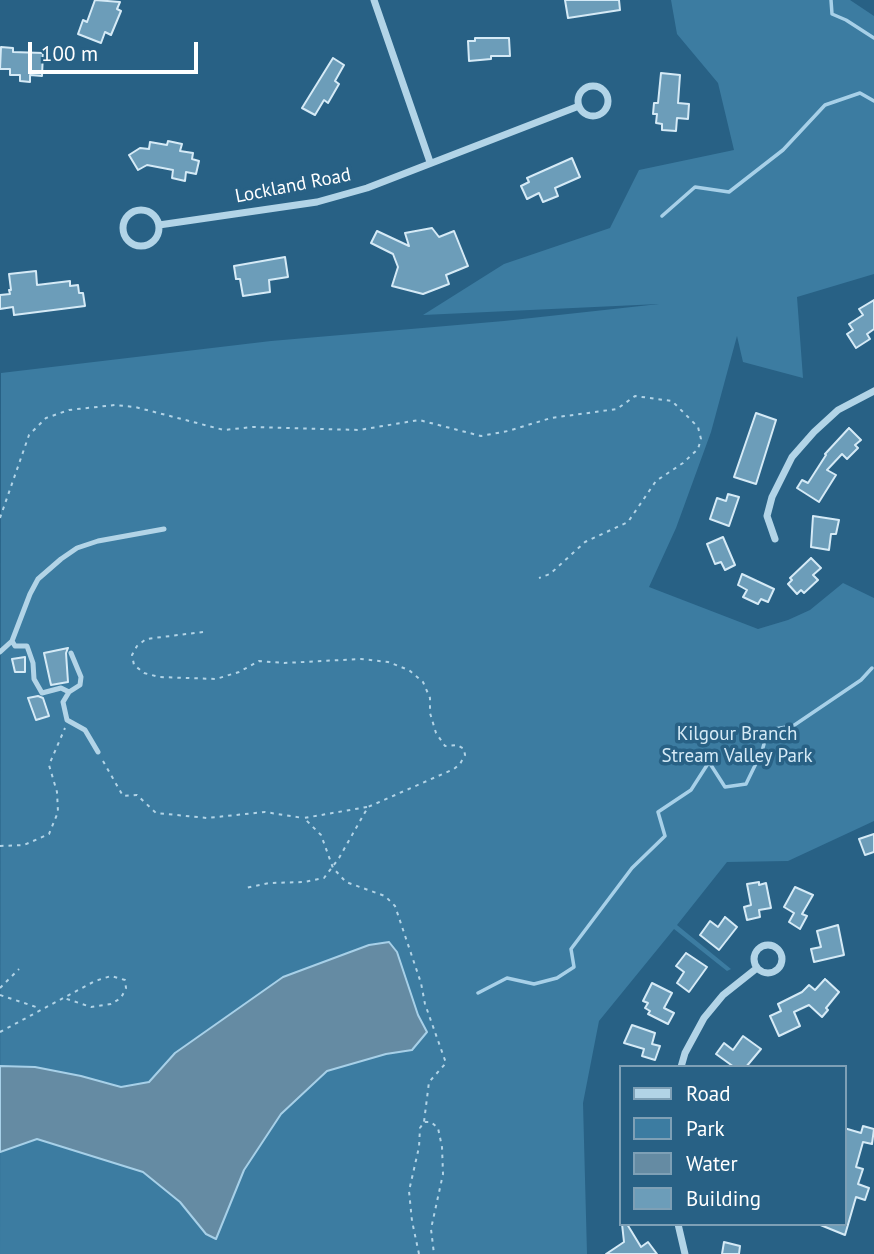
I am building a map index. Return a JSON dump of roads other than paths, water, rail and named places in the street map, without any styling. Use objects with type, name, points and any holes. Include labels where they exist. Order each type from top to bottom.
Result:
[{"type":"street","points":[[374,0],[429,162]]},
{"type":"street","name":"Lockland Road","points":[[596,86],[607,96],[607,106],[601,114],[586,114],[579,106],[579,96],[585,88],[596,86]]},
{"type":"street","name":"Lockland Road","points":[[159,225],[317,202],[367,188],[579,106]]},
{"type":"street","points":[[138,210],[154,215],[159,225],[159,231],[153,240],[143,245],[132,243],[123,230],[128,215],[138,210]]},
{"type":"street","points":[[775,539],[767,516],[772,497],[792,457],[838,410],[874,391]]},
{"type":"street","points":[[771,945],[779,950],[782,960],[775,972],[765,973],[757,968],[755,954],[762,947],[771,945]]},
{"type":"street","points":[[682,1065],[704,1018],[723,995],[757,968]]},
{"type":"street","points":[[678,1226],[685,1254]]},
{"type":"lane","points":[[0,652],[12,641],[38,579],[61,559],[77,548],[98,541],[164,530]]},
{"type":"lane","points":[[12,641],[15,646],[27,646],[33,663],[34,678],[42,693],[61,688],[69,692]]},
{"type":"lane","points":[[71,653],[81,677],[80,685],[69,692],[63,702],[67,720],[85,730],[97,752]]},
{"type":"water","points":[[389,942],[397,952],[418,1015],[427,1032],[412,1050],[386,1054],[327,1071],[281,1114],[244,1170],[216,1239],[206,1234],[180,1202],[143,1172],[37,1139],[0,1152],[0,1066],[35,1067],[121,1087],[149,1082],[175,1053],[283,977],[369,945]]},
{"type":"waterway","points":[[831,0],[832,14],[874,38]]},
{"type":"waterway","points":[[662,216],[695,187],[729,192],[783,150],[825,105],[860,93],[874,101]]},
{"type":"waterway","points":[[478,993],[507,978],[534,984],[557,978],[574,967],[571,949],[632,868],[665,836],[658,812],[691,790],[709,762],[725,787],[746,784],[762,751],[768,730],[793,726],[861,680],[872,668]]},
{"type":"park label","name":"Kilgour Branch Stream Valley Park","points":[[737,746]]}]
